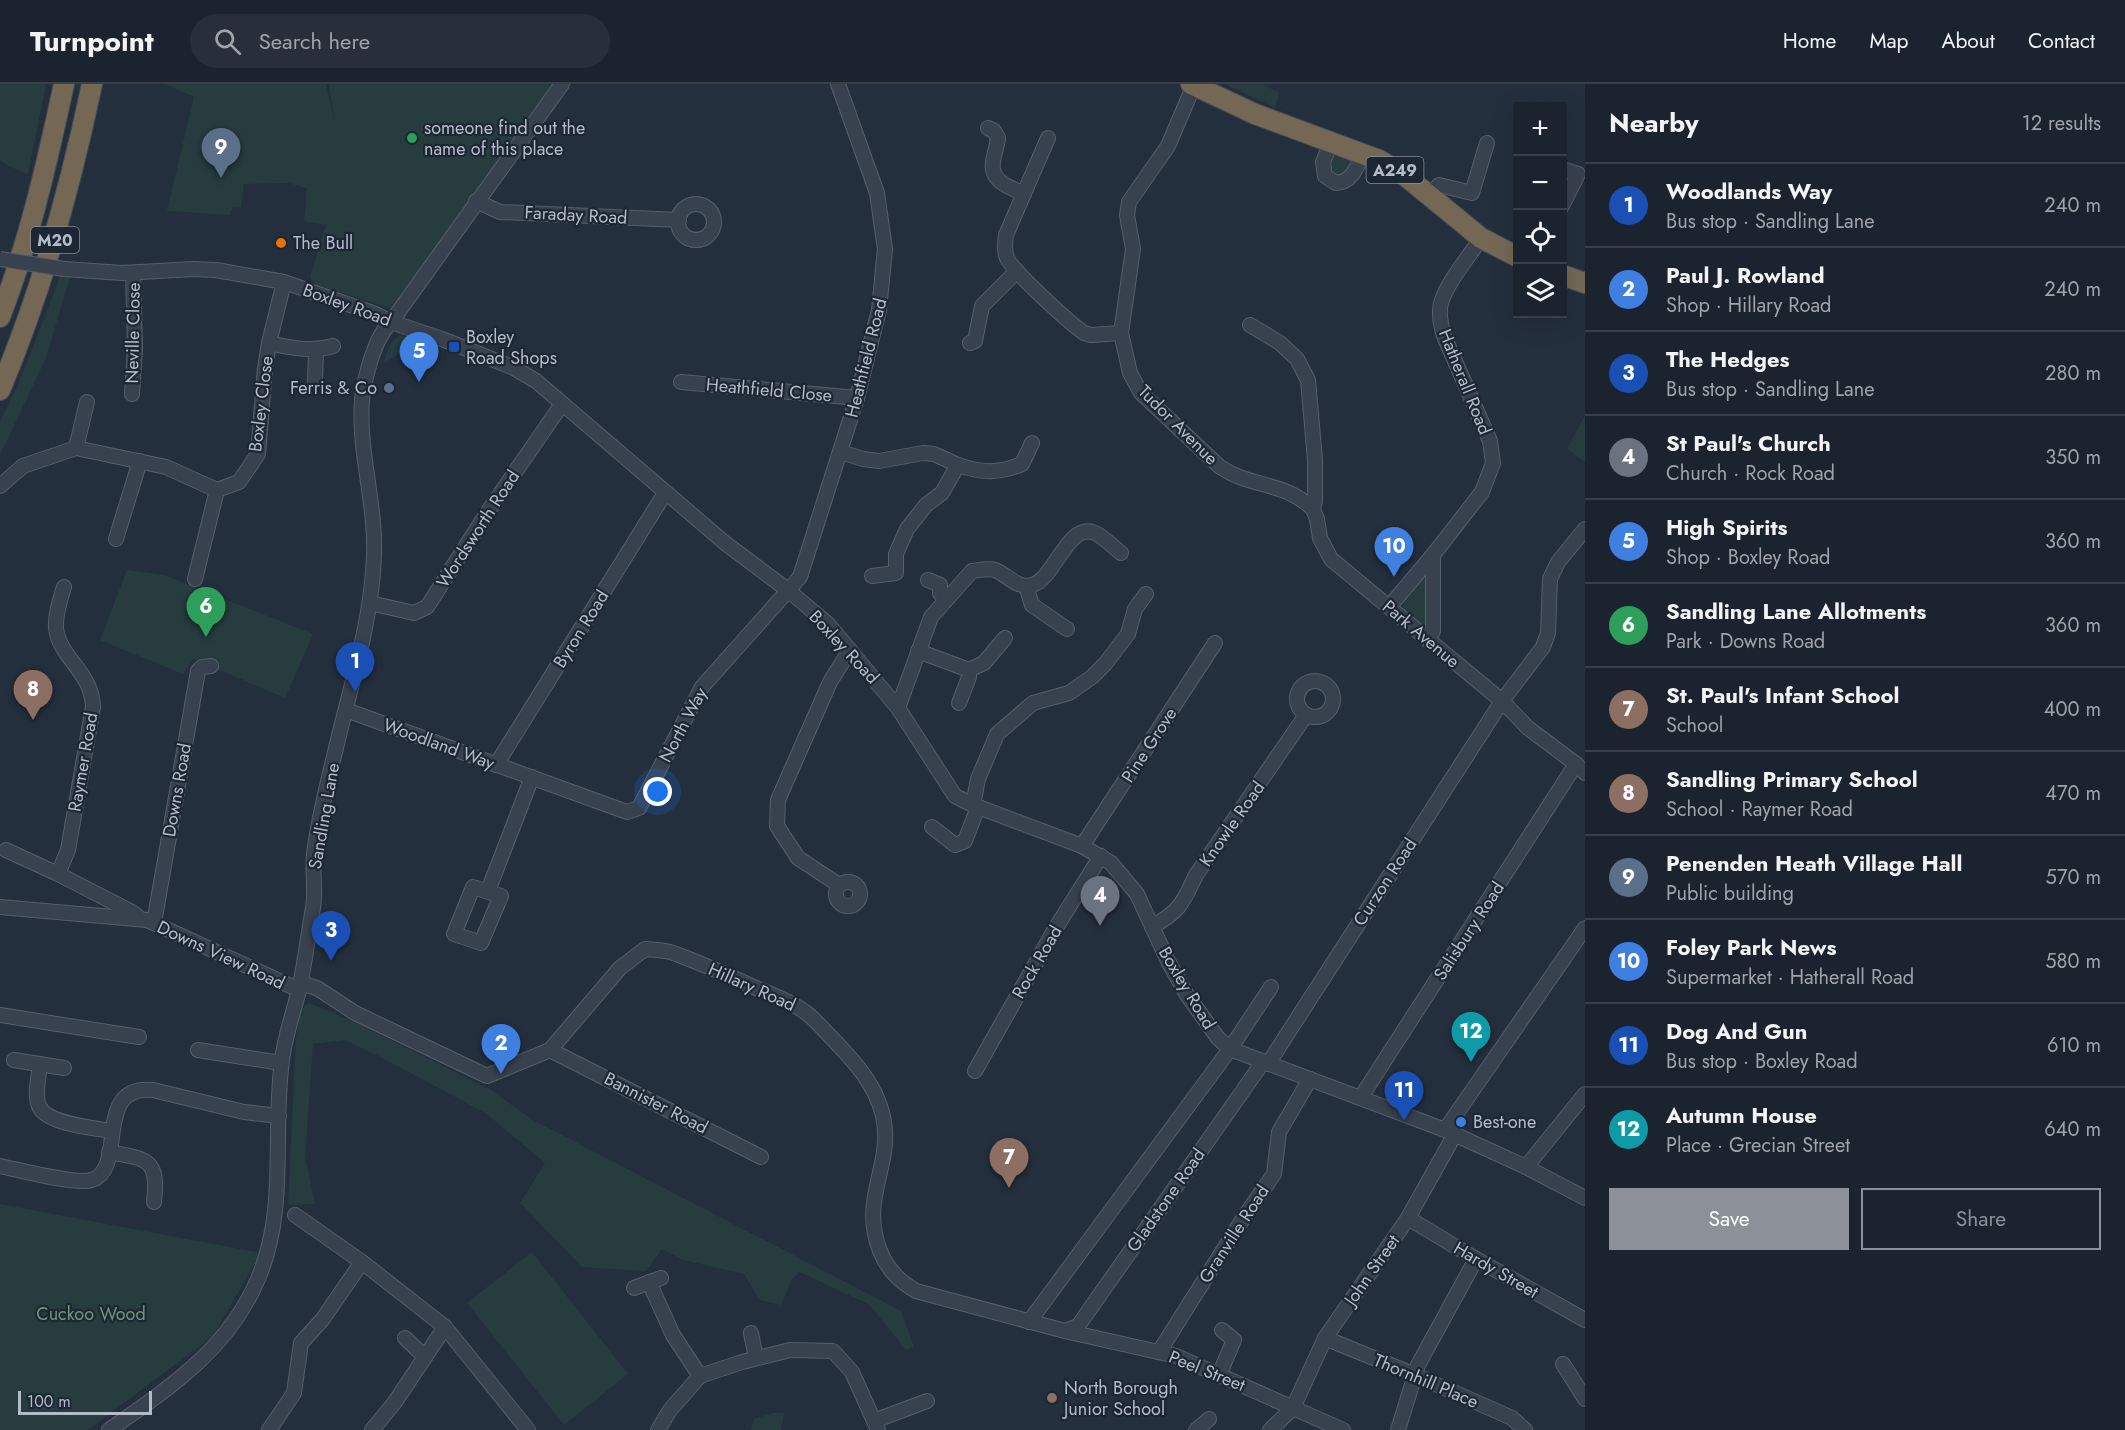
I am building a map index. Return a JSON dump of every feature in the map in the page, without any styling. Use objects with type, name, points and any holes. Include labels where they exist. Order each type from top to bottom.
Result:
[{"type":"highway","name":"M20","points":[[0,317],[29,228],[64,84]]},
{"type":"highway","name":"M20","points":[[0,390],[33,308],[59,226],[92,84]]},
{"type":"highway","name":"A249","points":[[1192,85],[1255,114],[1363,153],[1403,174],[1481,238],[1513,254]]},
{"type":"highway","points":[[1567,276],[1585,283]]},
{"type":"street","name":"Sandling Lane","points":[[109,1430],[169,1388],[224,1337],[249,1297],[263,1265],[272,1234],[278,1187],[281,1063],[299,986],[314,901],[315,853],[336,749],[370,603],[374,525],[361,428],[362,399],[374,349],[383,330],[562,84]]},
{"type":"street","name":"Heathfield Road","points":[[789,591],[800,577],[806,563],[857,398],[879,310],[885,249],[877,193],[838,84]]},
{"type":"street","name":"Tudor Avenue","points":[[1192,85],[1168,146],[1129,202],[1127,215],[1133,249],[1121,333],[1130,373],[1141,393],[1220,467],[1232,475],[1280,488],[1303,499],[1313,509]]},
{"type":"street","points":[[988,128],[994,131],[998,138],[992,163],[993,174],[999,181],[1024,194]]},
{"type":"street","points":[[1048,138],[1005,241],[1007,258],[1017,272],[1084,333],[1091,335],[1121,333]]},
{"type":"street","points":[[1330,142],[1322,168],[1325,177],[1336,183],[1348,180],[1353,175],[1363,153]]},
{"type":"street","points":[[1429,196],[1439,185],[1472,193],[1487,143]]},
{"type":"street","points":[[1567,170],[1578,174],[1567,197]]},
{"type":"street","name":"Faraday Road","points":[[476,201],[500,212],[678,220]]},
{"type":"street","name":"Hatherall Road","points":[[1389,608],[1482,492],[1492,463],[1490,441],[1444,336],[1440,321],[1441,304],[1449,286],[1481,238]]},
{"type":"street","name":"Boxley Road","points":[[0,259],[93,272],[216,270],[284,282],[442,339],[514,368],[536,381],[725,543],[789,591],[828,624],[898,708],[955,796],[1082,846],[1111,863],[1137,894],[1187,995],[1218,1038],[1230,1049],[1450,1132],[1526,1167],[1585,1198]]},
{"type":"street","points":[[970,343],[975,341],[982,306],[1017,272]]},
{"type":"street","name":"Neville Close","points":[[132,394],[135,348],[133,273]]},
{"type":"street","name":"Boxley Close","points":[[217,490],[239,482],[258,454],[269,343],[284,282]]},
{"type":"street","name":"Park Avenue","points":[[1250,325],[1280,343],[1297,359],[1308,380],[1315,460],[1313,509],[1320,538],[1331,559],[1502,702],[1528,728],[1581,769]]},
{"type":"street","points":[[269,343],[316,351],[333,346]]},
{"type":"street","points":[[315,381],[316,351]]},
{"type":"street","name":"Heathfield Close","points":[[681,382],[857,398]]},
{"type":"street","points":[[76,448],[87,402]]},
{"type":"street","name":"Wordsworth Road","points":[[370,603],[414,613],[427,607],[489,510],[562,404]]},
{"type":"street","points":[[841,452],[879,461],[923,453],[934,454],[979,472],[1008,469],[1022,464],[1032,443]]},
{"type":"street","points":[[0,486],[23,466],[76,448],[166,467],[217,490],[195,579]]},
{"type":"street","points":[[116,539],[140,461]]},
{"type":"street","points":[[872,576],[896,573],[896,554],[907,529],[926,505],[942,493],[958,465]]},
{"type":"street","name":"Byron Road","points":[[496,765],[665,493]]},
{"type":"street","name":"Curzon Road","points":[[1265,1063],[1493,715],[1543,647],[1548,633],[1550,579],[1558,562],[1585,529]]},
{"type":"street","points":[[898,708],[931,617],[972,571],[993,569],[1018,584],[1030,586],[1040,582],[1076,535],[1086,531],[1095,533],[1121,553]]},
{"type":"street","points":[[1428,640],[1433,631],[1433,555]]},
{"type":"street","points":[[928,580],[940,585],[940,593],[946,600]]},
{"type":"street","points":[[1026,586],[1032,605],[1067,629]]},
{"type":"street","name":"Raymer Road","points":[[58,874],[68,850],[93,707],[88,684],[57,636],[56,619],[64,587]]},
{"type":"street","name":"North Way","points":[[532,777],[627,812],[639,808],[702,687],[789,591]]},
{"type":"street","points":[[932,827],[955,845],[965,841],[976,806],[978,779],[997,734],[1033,703],[1070,693],[1092,677],[1128,634],[1135,609],[1146,594]]},
{"type":"street","points":[[918,651],[969,670],[984,663],[1005,638]]},
{"type":"street","name":"Pine Grove","points":[[1082,846],[1215,643]]},
{"type":"street","points":[[839,885],[798,858],[777,826],[778,800],[830,682],[850,650]]},
{"type":"street","name":"Downs Road","points":[[154,923],[198,671],[202,667],[211,666]]},
{"type":"street","points":[[958,704],[969,677],[969,670]]},
{"type":"street","name":"Woodland Way","points":[[346,710],[532,777]]},
{"type":"street","name":"Knowle Road","points":[[1152,927],[1172,915],[1183,904],[1196,875],[1306,715]]},
{"type":"street","points":[[1493,715],[1528,728]]},
{"type":"street","name":"Salisbury Road","points":[[1361,1097],[1581,769]]},
{"type":"street","points":[[488,891],[532,777]]},
{"type":"street","points":[[6,850],[132,912],[139,919]]},
{"type":"street","name":"Rock Road","points":[[975,1071],[1055,929],[1101,856]]},
{"type":"street","name":"Downs View Road","points":[[0,907],[139,919],[154,923],[299,986],[317,988],[356,1013],[487,1076]]},
{"type":"street","name":"John Street","points":[[1293,1408],[1324,1338],[1408,1218],[1450,1132],[1585,928]]},
{"type":"street","name":"Hillary Road","points":[[487,1076],[550,1050],[620,968],[645,949],[675,953],[793,1004],[808,1014],[859,1067],[874,1089],[879,1102],[884,1118],[885,1138],[872,1209],[875,1239],[890,1270],[900,1282],[916,1291],[1065,1331]]},
{"type":"street","points":[[1029,1322],[1230,1049],[1271,987]]},
{"type":"street","points":[[0,1016],[139,1037]]},
{"type":"street","points":[[198,1050],[281,1063]]},
{"type":"street","name":"Bannister Road","points":[[550,1050],[761,1157]]},
{"type":"street","points":[[14,1060],[64,1068]]},
{"type":"street","name":"Gladstone Road","points":[[1065,1331],[1078,1326],[1265,1063]]},
{"type":"street","points":[[40,1064],[37,1095],[39,1107],[43,1113],[55,1119],[112,1131]]},
{"type":"street","name":"Granville Road","points":[[1159,1352],[1246,1214],[1274,1174],[1279,1132],[1310,1079]]},
{"type":"street","points":[[0,1166],[78,1181],[87,1181],[102,1174],[117,1110],[130,1094],[144,1090],[244,1112],[279,1116]]},
{"type":"street","points":[[1526,1167],[1585,1094]]},
{"type":"street","points":[[109,1152],[139,1158],[150,1165],[156,1179],[153,1202]]},
{"type":"street","points":[[295,1215],[362,1262],[445,1327],[528,1430]]},
{"type":"street","name":"Hardy Street","points":[[1408,1218],[1585,1320]]},
{"type":"street","points":[[1398,1430],[1418,1365],[1476,1259]]},
{"type":"street","points":[[269,1430],[294,1393],[301,1343],[322,1320],[362,1262]]},
{"type":"street","points":[[634,1288],[655,1280],[673,1335],[700,1376]]},
{"type":"street","points":[[372,1430],[395,1402],[445,1327]]},
{"type":"street","points":[[1219,1375],[1234,1340],[1222,1330]]},
{"type":"street","name":"Peel Street","points":[[1065,1331],[1180,1357],[1343,1430]]},
{"type":"street","points":[[751,1333],[756,1358]]},
{"type":"street","points":[[405,1338],[425,1357]]},
{"type":"street","name":"Thornhill Place","points":[[1324,1338],[1512,1418],[1525,1430]]},
{"type":"street","points":[[657,1430],[670,1410],[700,1376],[790,1350],[833,1351],[852,1372],[876,1425],[927,1401]]},
{"type":"street","points":[[1563,1364],[1585,1399]]},
{"type":"street","points":[[1270,1430],[1293,1408]]},
{"type":"street","points":[[1196,1430],[1209,1419]]},
{"type":"green space","points":[[0,84],[46,84],[28,174],[0,160]]},
{"type":"green space","points":[[165,84],[326,84],[334,120],[329,84],[560,84],[390,308],[314,284],[310,277],[326,225],[304,221],[307,188],[288,183],[244,184],[241,208],[233,207],[230,215],[167,211],[194,97]]},
{"type":"green space","points":[[1225,84],[1263,84],[1279,93],[1275,108]]},
{"type":"green space","points":[[1333,155],[1353,163],[1346,178],[1329,176],[1330,156]]},
{"type":"green space","points":[[60,277],[70,277],[46,358],[0,455],[0,421],[18,385]]},
{"type":"green space","points":[[406,333],[426,337],[384,363],[388,348],[393,341],[396,337]]},
{"type":"green space","points":[[1585,415],[1585,462],[1567,449]]},
{"type":"green space","points":[[127,570],[164,575],[313,634],[285,698],[194,659],[183,674],[100,640]]},
{"type":"green space","points":[[1423,578],[1428,580],[1430,626],[1426,629],[1403,615],[1404,598],[1413,584]]},
{"type":"green space","points":[[309,1003],[354,1022],[491,1090],[533,1120],[901,1311],[914,1347],[906,1350],[870,1305],[800,1272],[792,1279],[781,1305],[760,1300],[744,1274],[683,1260],[662,1249],[646,1271],[582,1267],[520,1203],[545,1163],[487,1114],[345,1040],[313,1044],[305,1156],[315,1204],[288,1205],[296,1037],[300,1010]]},
{"type":"green space","name":"Cuckoo Wood","points":[[0,1204],[261,1253],[213,1336],[88,1430],[0,1430]]},
{"type":"green space","points":[[532,1252],[628,1374],[564,1425],[467,1303]]},
{"type":"green space","points":[[773,1413],[784,1413],[781,1430],[751,1430],[754,1419]]},
{"type":"place","name":"someone find out the name of this place","points":[[412,138]]},
{"type":"place","name":"Penenden Heath Village Hall","points":[[221,178]]},
{"type":"place","name":"The Bull","points":[[281,243]]},
{"type":"place","name":"Boxley Road Shops","points":[[454,347]]},
{"type":"place","name":"High Spirits","points":[[419,382]]},
{"type":"place","name":"Ferris & Co","points":[[389,388]]},
{"type":"place","name":"Foley Park News","points":[[1394,577]]},
{"type":"place","name":"Sandling Lane Allotments","points":[[206,637]]},
{"type":"place","name":"Woodlands Way","points":[[355,692]]},
{"type":"place","name":"Sandling Primary School","points":[[33,720]]},
{"type":"place","name":"St Paul's Church","points":[[1100,926]]},
{"type":"place","name":"The Hedges","points":[[331,961]]},
{"type":"place","name":"Autumn House","points":[[1471,1062]]},
{"type":"place","name":"Paul J. Rowland","points":[[501,1074]]},
{"type":"place","name":"Dog And Gun","points":[[1404,1121]]},
{"type":"place","name":"Best-one","points":[[1461,1122]]},
{"type":"place","name":"St. Paul's Infant School","points":[[1009,1188]]},
{"type":"place","name":"North Borough Junior School","points":[[1052,1398]]}]
